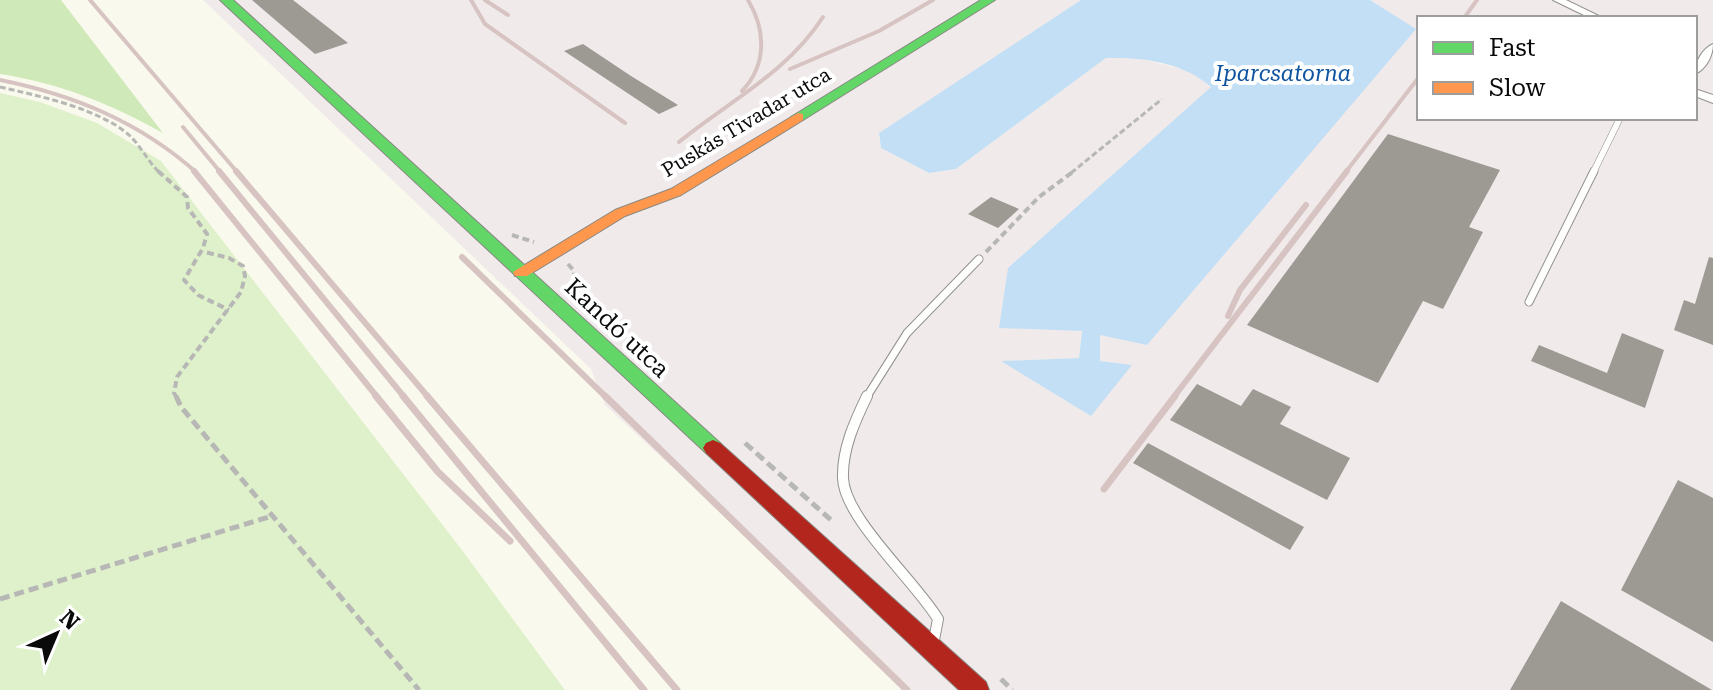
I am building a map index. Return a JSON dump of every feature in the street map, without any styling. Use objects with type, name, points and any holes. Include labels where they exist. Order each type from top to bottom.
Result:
[{"type":"street","name":"Kandó utca","points":[[226,0],[977,690]]},
{"type":"street","name":"Puskás Tivadar utca","points":[[521,272],[620,213],[676,192],[989,0]]},
{"type":"street","points":[[1558,0],[1594,16]]},
{"type":"street","points":[[1697,68],[1713,47]]},
{"type":"lane","points":[[1529,302],[1619,120]]},
{"type":"lane","points":[[932,649],[938,619],[926,597],[872,538],[845,495],[841,468],[850,434],[878,377],[905,335],[979,259]]},
{"type":"path","points":[[0,87],[65,104],[114,125],[130,136],[152,166],[187,197],[188,208],[207,234],[205,252],[189,267],[184,280],[188,288],[206,301],[229,310]]},
{"type":"path","points":[[979,259],[1039,197],[1162,99]]},
{"type":"path","points":[[205,252],[229,258],[243,266],[245,276],[241,292],[229,310],[177,377],[174,393],[181,407],[419,690]]},
{"type":"path","points":[[0,599],[272,516]]},
{"type":"shaded area","points":[[203,0],[1081,0],[879,134],[881,148],[929,173],[956,169],[1106,58],[1135,57],[1194,72],[1211,88],[1008,268],[1058,329],[1082,331],[1079,358],[1003,361],[1132,366],[1100,361],[1100,335],[1415,29],[1370,0],[1713,0],[1713,690],[912,690],[605,405],[591,369]]},
{"type":"green space","points":[[0,0],[61,0],[163,133],[84,96],[0,74]]},
{"type":"green space","points":[[0,93],[40,102],[97,123],[161,161],[462,550],[565,690],[0,690]]},
{"type":"water","name":"Iparcsatorna","points":[[1081,0],[1370,0],[1416,29],[1147,345],[1100,335],[1100,361],[1132,365],[1091,416],[1001,361],[1079,358],[1082,331],[999,328],[1008,268],[1211,87],[1188,72],[1162,63],[1106,58],[956,169],[929,173],[881,148],[879,133]]},
{"type":"building","points":[[252,0],[293,0],[348,43],[315,54]]},
{"type":"building","points":[[583,44],[678,105],[659,114],[564,51]]},
{"type":"building","points":[[1388,134],[1500,170],[1469,227],[1483,232],[1443,309],[1423,301],[1378,383],[1247,325]]},
{"type":"building","points":[[991,197],[1019,209],[998,228],[968,214]]},
{"type":"building","points":[[1709,257],[1713,258],[1713,345],[1674,330],[1684,300],[1695,304]]},
{"type":"building","points":[[1622,333],[1664,350],[1645,408],[1531,361],[1539,345],[1607,373]]},
{"type":"building","points":[[1197,384],[1241,406],[1253,389],[1291,407],[1280,424],[1350,458],[1327,500],[1170,420]]},
{"type":"building","points":[[1148,443],[1304,527],[1290,550],[1133,463]]},
{"type":"building","points":[[1678,480],[1713,498],[1713,642],[1621,590]]},
{"type":"building","points":[[1561,601],[1712,690],[1510,690]]},
{"type":"railway","points":[[90,0],[238,173]]},
{"type":"railway","points":[[471,0],[485,24],[625,123]]},
{"type":"railway","points":[[485,0],[508,15]]},
{"type":"railway","points":[[742,91],[756,70],[761,47],[758,23],[748,0]]},
{"type":"railway","points":[[790,69],[879,31],[933,0]]},
{"type":"railway","points":[[1465,16],[1477,0]]},
{"type":"railway","points":[[679,142],[775,70],[809,37],[823,17]]},
{"type":"railway","points":[[0,80],[54,94],[105,113],[153,139],[197,173]]},
{"type":"railway","points":[[1345,173],[1417,80]]},
{"type":"railway","points":[[183,127],[221,173]]},
{"type":"railway","points":[[194,171],[378,398]]},
{"type":"railway","points":[[219,171],[405,398]]},
{"type":"railway","points":[[236,171],[429,398]]},
{"type":"railway","points":[[1173,398],[1347,171]]},
{"type":"railway","points":[[1228,316],[1240,290],[1306,205]]},
{"type":"railway","points":[[462,257],[607,398]]},
{"type":"railway","points":[[376,396],[438,472],[510,541]]},
{"type":"railway","points":[[403,396],[644,690]]},
{"type":"railway","points":[[427,396],[677,690]]},
{"type":"railway","points":[[605,396],[907,690]]},
{"type":"railway","points":[[1104,489],[1175,396]]},
{"type":"traffic: fast","points":[[226,0],[713,448]]},
{"type":"traffic: fast","points":[[798,117],[989,0]]},
{"type":"traffic: slow","points":[[521,272],[620,213],[676,192],[798,117]]},
{"type":"traffic: jam","points":[[713,448],[977,690]]}]
